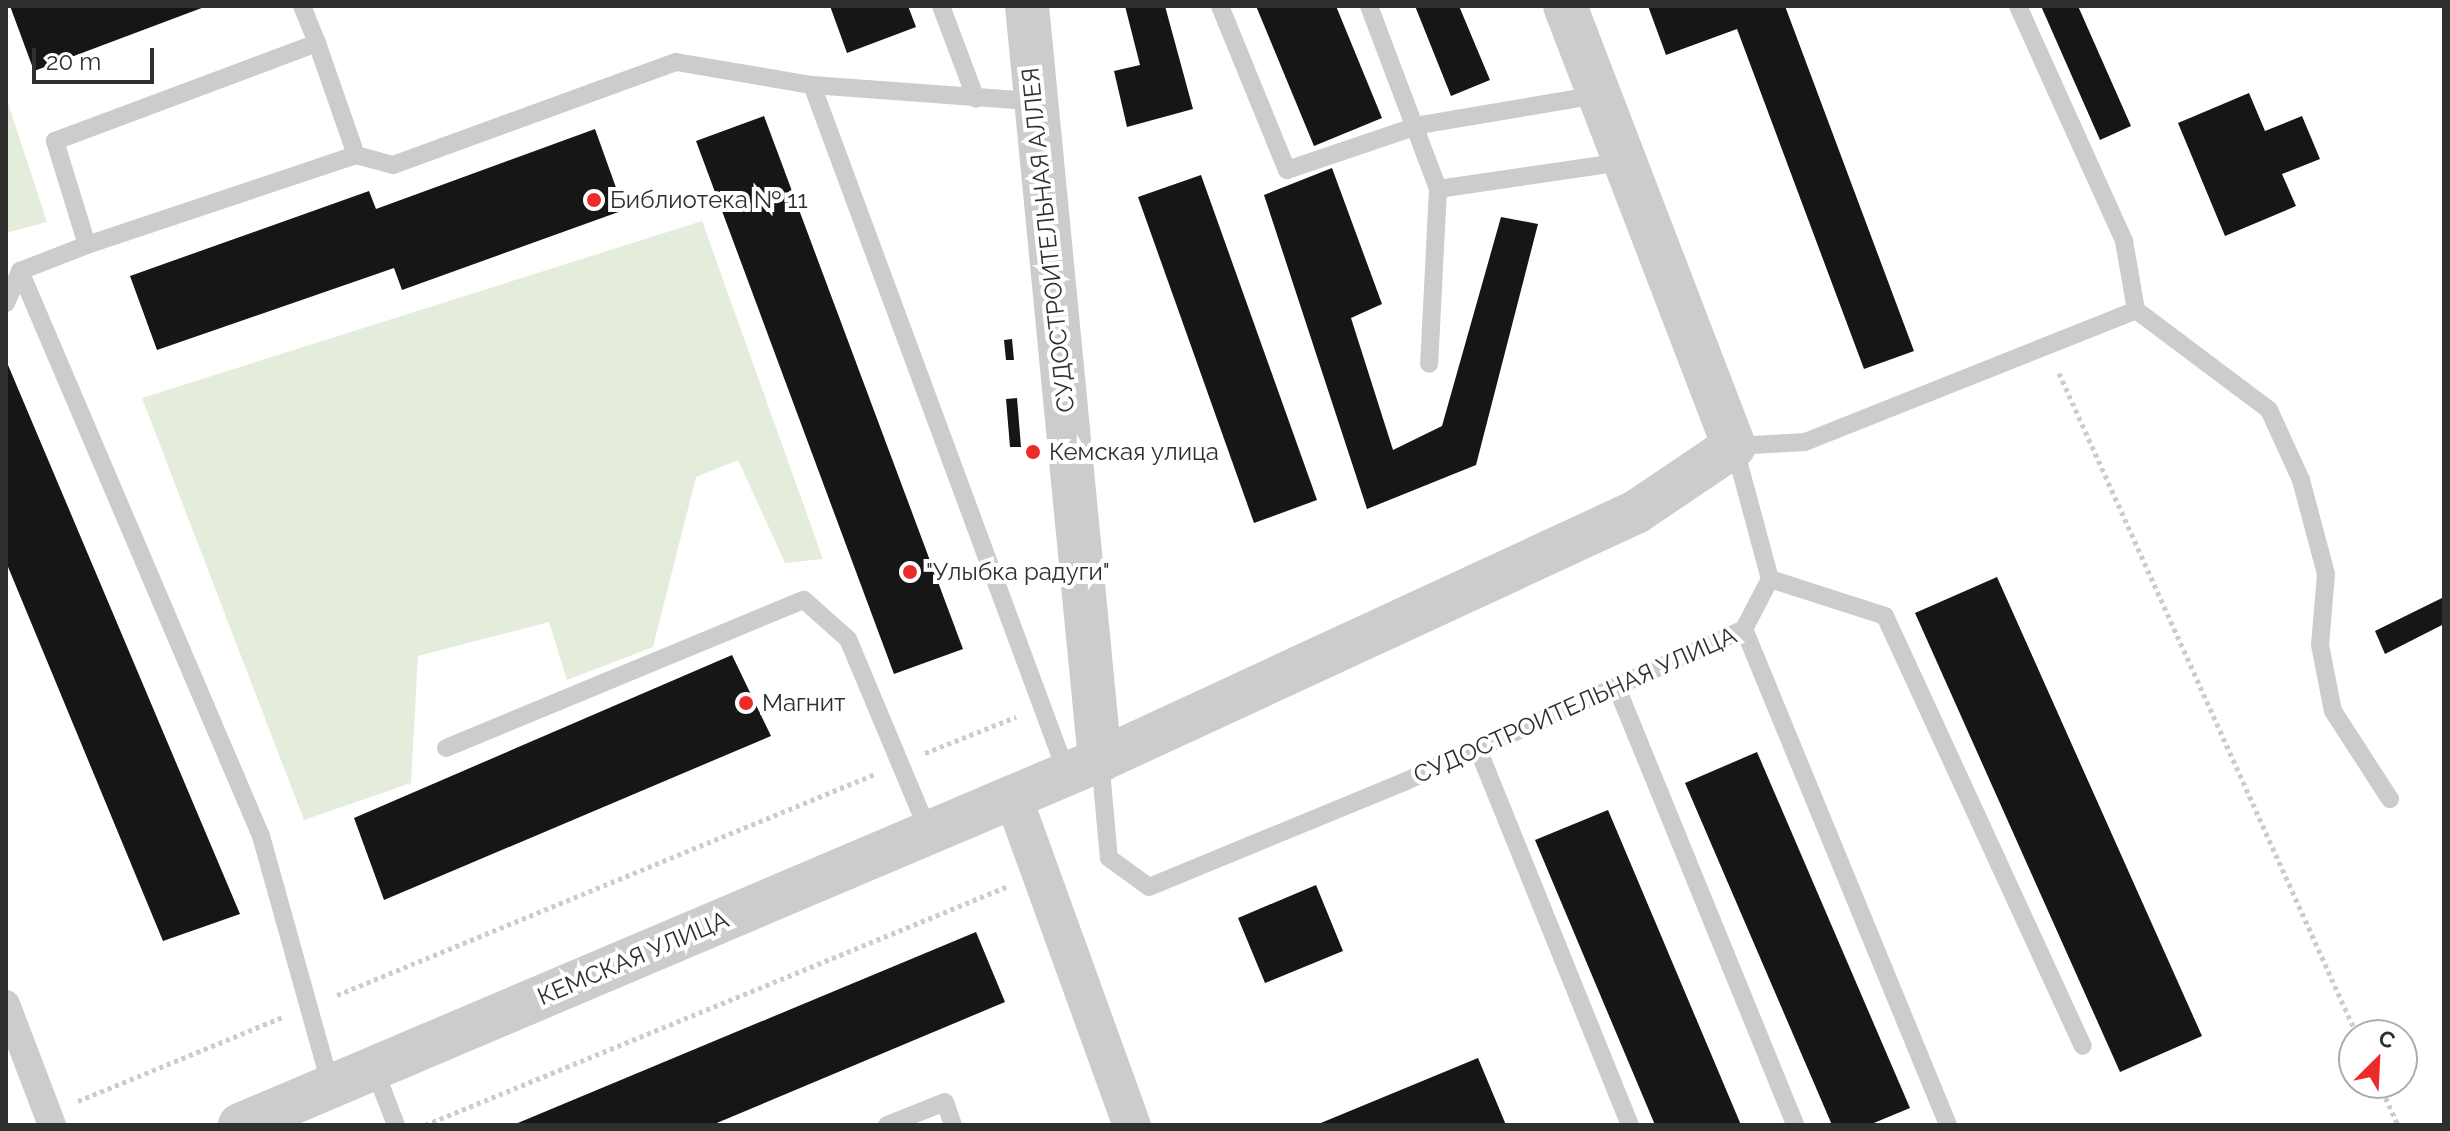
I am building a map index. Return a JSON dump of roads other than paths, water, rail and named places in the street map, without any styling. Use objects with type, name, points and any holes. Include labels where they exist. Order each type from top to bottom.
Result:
[{"type":"street","name":"СУДОСТРОИТЕЛЬНАЯ АЛЛЕЯ","points":[[1027,6],[1084,767]]},
{"type":"street","points":[[1565,6],[1622,162],[1734,446]]},
{"type":"street","name":"КЕМСКАЯ УЛИЦА","points":[[240,1125],[1084,767],[1636,512],[1734,446]]},
{"type":"street","points":[[1013,797],[1132,1125]]},
{"type":"street","points":[[6,1004],[49,1119]]},
{"type":"lane","points":[[302,6],[356,155]]},
{"type":"lane","points":[[941,6],[976,99]]},
{"type":"lane","points":[[1220,6],[1287,170],[1420,125],[1598,95]]},
{"type":"lane","points":[[1369,6],[1420,125],[1438,189],[1429,364]]},
{"type":"lane","points":[[2018,6],[2124,241],[2136,310],[2269,410],[2301,480],[2326,574],[2320,645],[2333,711],[2390,799]]},
{"type":"lane","points":[[87,245],[55,141],[317,43]]},
{"type":"lane","points":[[6,303],[20,271],[87,245],[356,155],[393,165],[676,62],[812,85],[1032,101]]},
{"type":"lane","points":[[812,85],[1042,706],[1084,767]]},
{"type":"lane","points":[[1438,189],[1622,162]]},
{"type":"lane","points":[[20,271],[261,836],[331,1086]]},
{"type":"lane","points":[[2083,1046],[1885,616],[1770,579],[1734,446],[1805,442],[2045,343],[2136,310]]},
{"type":"lane","name":"СУДОСТРОИТЕЛЬНАЯ УЛИЦА","points":[[1084,767],[1109,858],[1149,887],[1478,749],[1744,629],[1770,579]]},
{"type":"lane","points":[[446,748],[804,600],[848,639],[929,833]]},
{"type":"lane","points":[[1744,629],[1948,1125]]},
{"type":"lane","points":[[1617,688],[1795,1125]]},
{"type":"lane","points":[[1478,749],[1630,1125]]},
{"type":"lane","points":[[374,1068],[396,1125]]},
{"type":"lane","points":[[887,1125],[945,1102],[953,1125]]},
{"type":"place","name":"Библиотека № 11","points":[[594,200]]},
{"type":"place","name":"Кемская улица","points":[[1033,452]]},
{"type":"place","name":"\"Улыбка радуги\"","points":[[910,572]]},
{"type":"place","name":"Магнит","points":[[746,703]]}]
